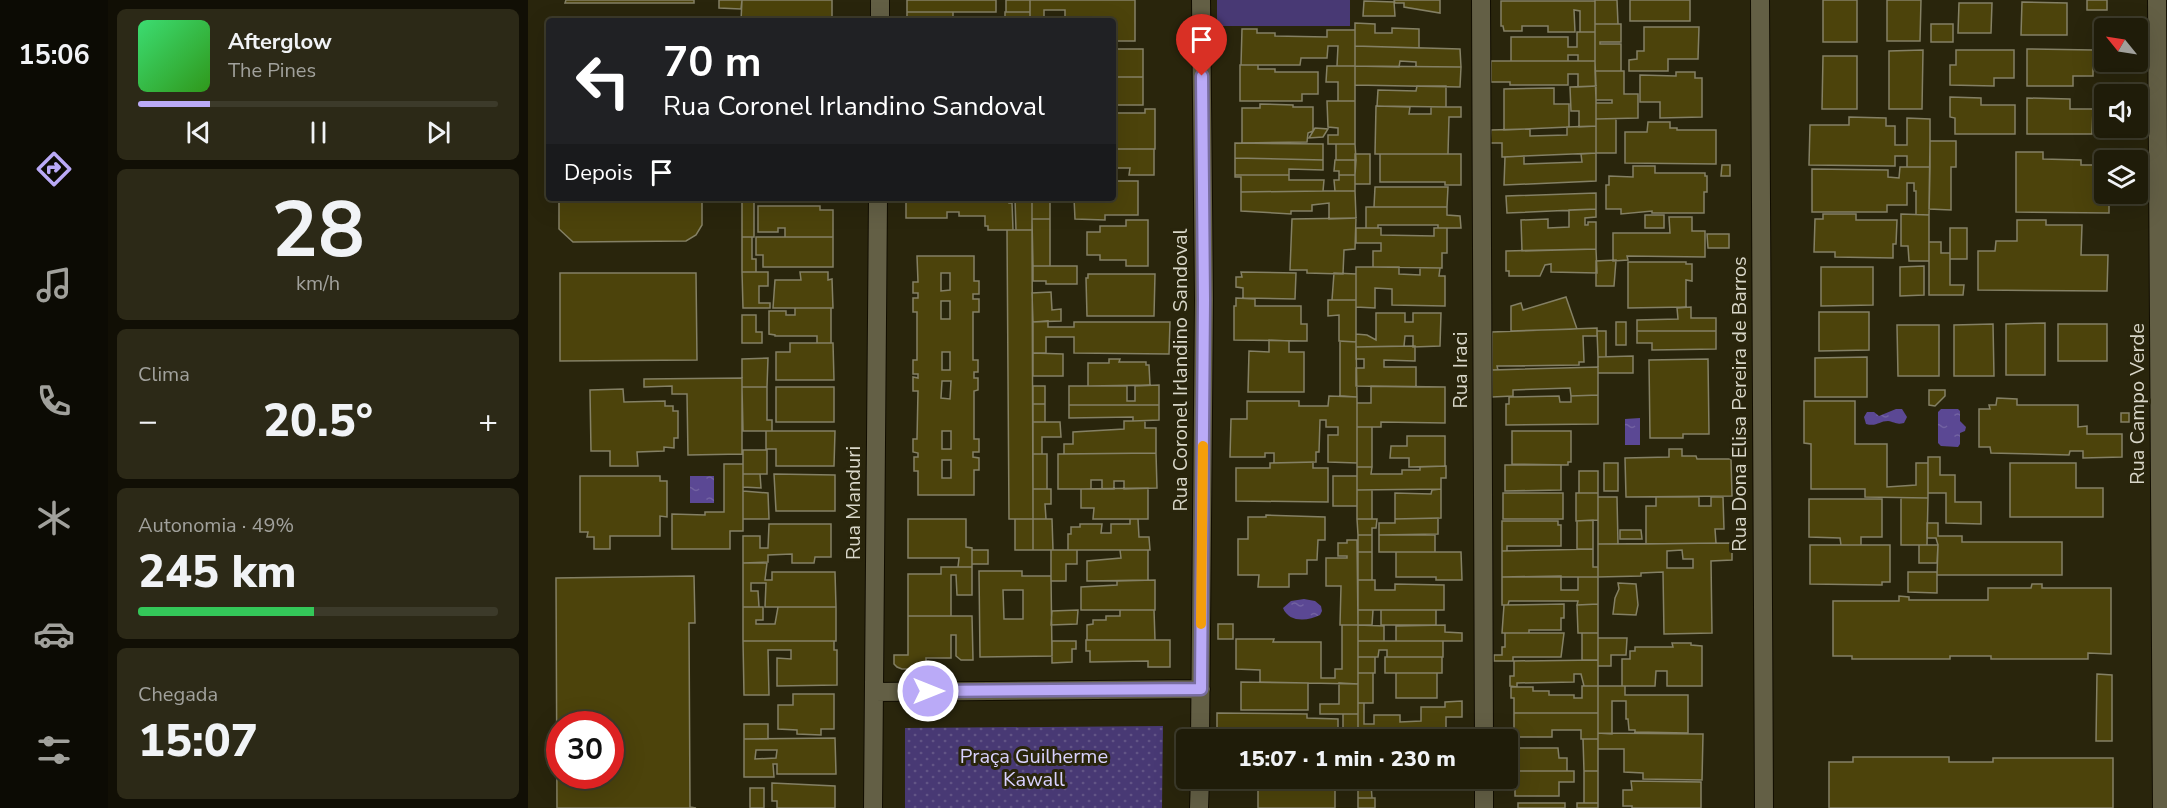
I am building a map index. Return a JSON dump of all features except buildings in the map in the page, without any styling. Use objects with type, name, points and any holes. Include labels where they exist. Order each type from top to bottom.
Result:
[{"type":"street","points":[[879,18],[880,0]]},
{"type":"street","name":"Rua Coronel Irlandino Sandoval","points":[[1200,729],[1204,300],[1201,0]]},
{"type":"street","name":"Rua Iraci","points":[[1480,0],[1484,729]]},
{"type":"street","name":"Rua Dona Elisa Pereira de Barros","points":[[1760,0],[1764,808]]},
{"type":"street","name":"Rua Campo Verde","points":[[2157,0],[2164,424],[2162,808]]},
{"type":"street","name":"Rua Manduri","points":[[873,808],[879,201]]},
{"type":"street","points":[[874,692],[1201,689]]},
{"type":"street","points":[[1199,808],[1200,789]]},
{"type":"street","points":[[1484,789],[1484,808]]},
{"type":"green space","points":[[1217,0],[1350,0],[1350,26],[1217,26]]},
{"type":"green space","name":"Praça Guilherme Kawall","points":[[1163,726],[1162,808],[905,808],[905,728]]},
{"type":"water","points":[[1902,409],[1907,417],[1904,423],[1897,424],[1888,421],[1873,425],[1866,424],[1864,417],[1867,412],[1874,412],[1879,416]]},
{"type":"water","points":[[1941,409],[1960,411],[1960,421],[1966,427],[1965,431],[1960,433],[1958,447],[1941,446],[1938,443],[1938,412]]},
{"type":"water","points":[[1640,418],[1640,445],[1625,445],[1625,419]]},
{"type":"water","points":[[690,476],[714,476],[714,503],[690,503]]},
{"type":"water","points":[[1304,599],[1315,601],[1321,606],[1320,615],[1310,619],[1299,619],[1290,616],[1283,608],[1291,601]]},
{"type":"slow traffic","points":[[1201,624],[1203,446]]},
{"type":"route","points":[[928,691],[1201,689],[1204,300],[1202,76]]}]
